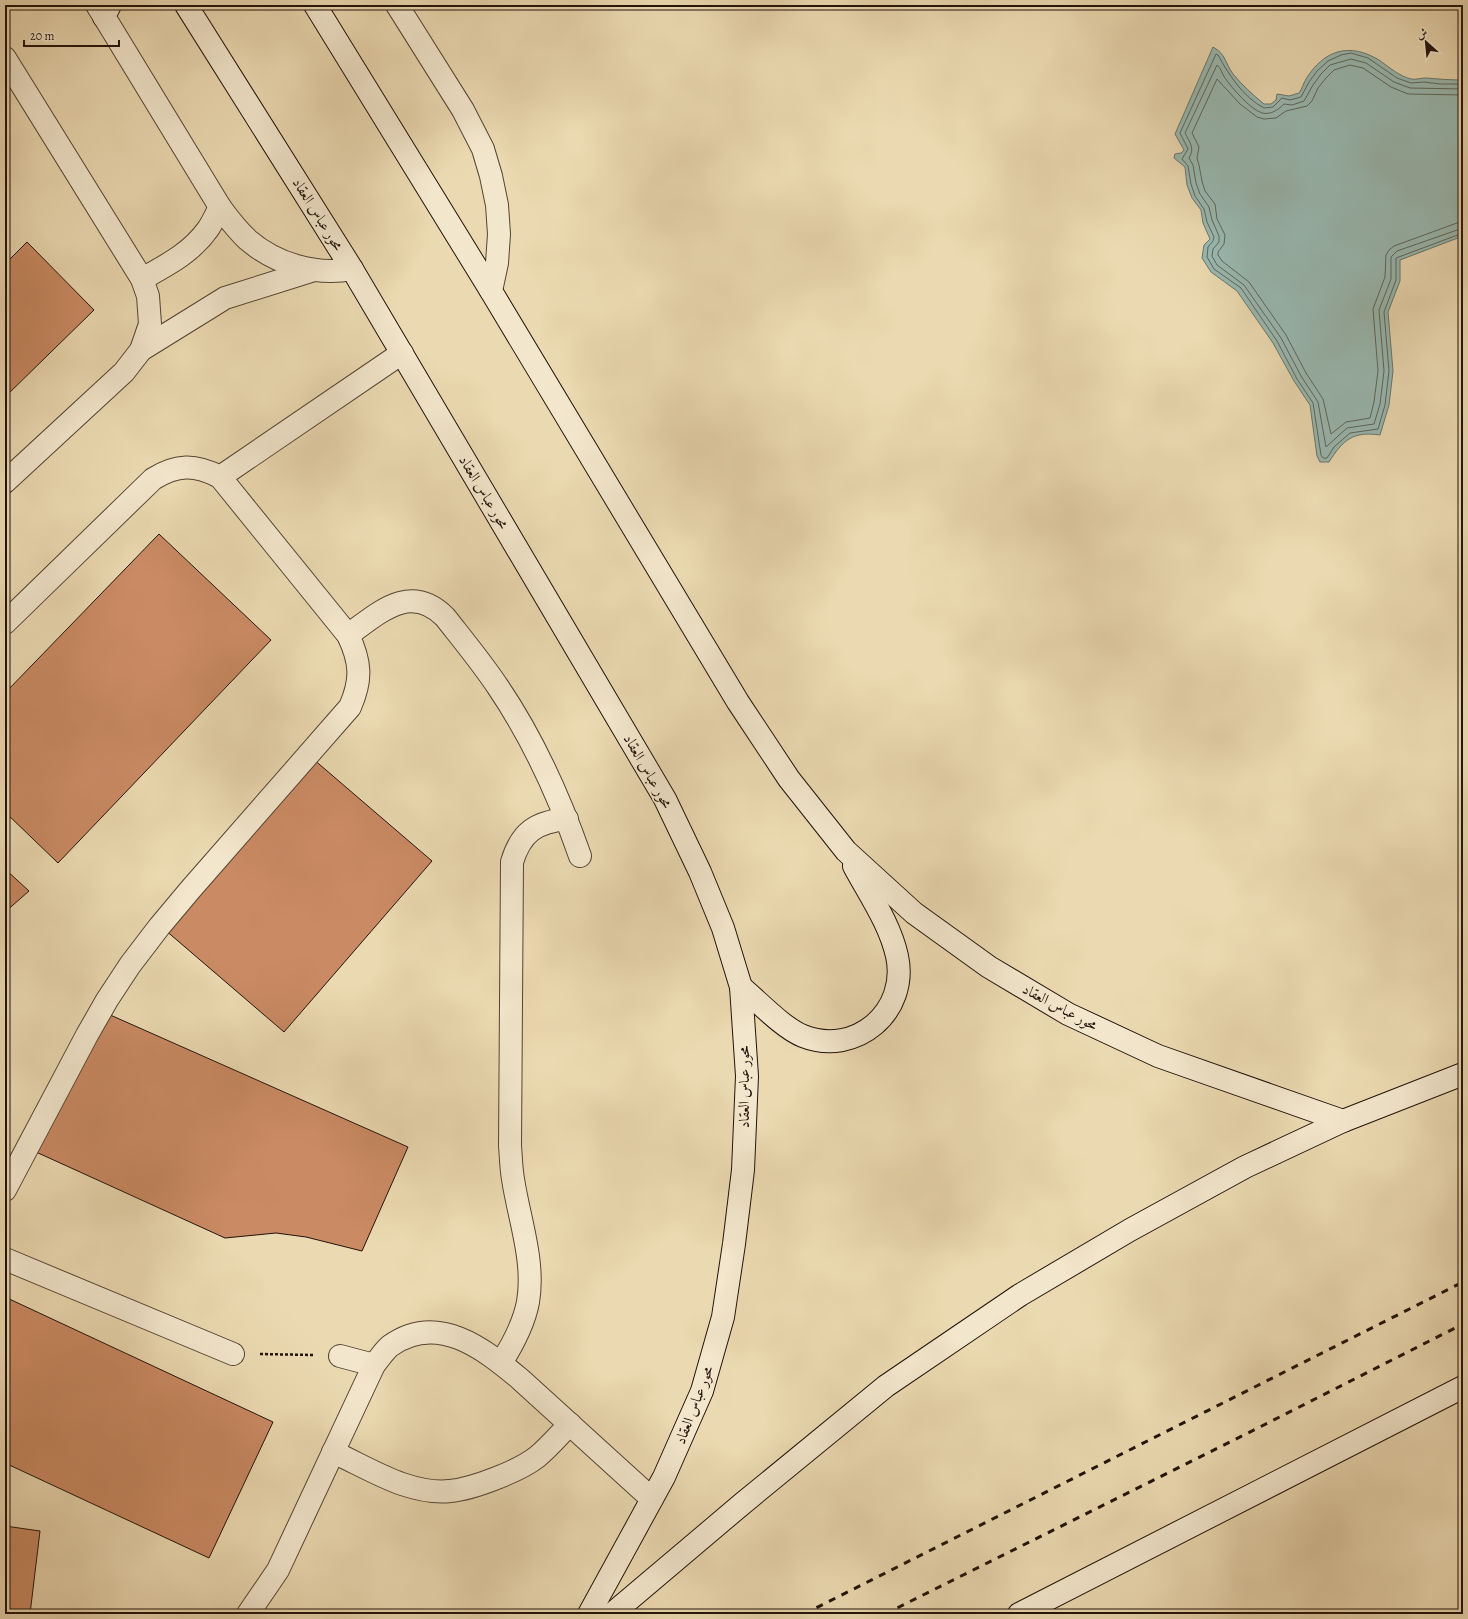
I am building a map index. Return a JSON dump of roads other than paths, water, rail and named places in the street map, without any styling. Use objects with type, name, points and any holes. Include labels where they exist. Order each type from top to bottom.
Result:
[{"type":"main road","name":"محور عباس العقاد","points":[[186,5],[352,269],[665,799],[700,872],[723,928],[741,987],[747,1076],[743,1170],[724,1317],[702,1391],[664,1477],[589,1614]]},
{"type":"main road","name":"محور عباس العقاد","points":[[315,5],[491,291],[738,702],[789,778],[846,851],[914,913],[989,967],[1068,1014],[1158,1056],[1343,1121]]},
{"type":"main road","points":[[397,5],[463,110],[483,149],[492,176],[497,205],[498,226],[497,263],[491,291]]},
{"type":"main road","points":[[104,9],[220,206],[232,223],[248,240],[267,253],[290,264],[314,270],[339,271],[352,269]]},
{"type":"main road","points":[[5,58],[142,279],[148,296],[150,324],[141,350],[124,372],[5,482]]},
{"type":"main road","points":[[142,279],[174,262],[194,247],[209,228],[220,206]]},
{"type":"main road","points":[[141,350],[225,298],[314,270]]},
{"type":"main road","points":[[220,476],[402,354]]},
{"type":"main road","points":[[5,623],[153,479],[165,472],[178,468],[192,467],[207,470],[220,476],[348,635],[355,650],[359,666],[357,687],[350,707],[190,890],[130,965],[87,1036],[5,1190]]},
{"type":"main road","points":[[348,635],[387,607],[396,603],[418,601],[438,610],[498,686],[527,733],[552,783],[580,856]]},
{"type":"main road","points":[[501,1363],[514,1342],[523,1320],[528,1302],[530,1284],[530,1266],[513,1178],[510,1146],[512,862],[516,848],[524,836],[537,826],[552,820],[567,819]]},
{"type":"main road","points":[[741,987],[788,1028],[802,1036],[818,1040],[834,1041],[850,1039],[865,1032],[879,1022],[896,992],[899,974],[897,957],[891,934],[846,851]]},
{"type":"main road","points":[[612,1614],[742,1504],[886,1386],[1013,1300],[1130,1230],[1246,1167],[1343,1121],[1463,1074]]},
{"type":"main road","points":[[5,1259],[233,1354]]},
{"type":"main road","points":[[248,1614],[278,1570],[374,1365],[389,1347],[412,1334],[433,1331],[456,1336],[481,1349],[501,1363],[652,1500]]},
{"type":"main road","points":[[340,1356],[374,1365]]},
{"type":"main road","points":[[1019,1614],[1463,1387]]},
{"type":"main road","points":[[333,1452],[401,1484],[434,1492],[451,1491],[466,1488],[510,1473],[525,1465],[538,1456],[570,1424]]},
{"type":"water","points":[[1213,47],[1223,56],[1236,78],[1264,104],[1271,104],[1276,100],[1277,94],[1289,96],[1299,93],[1306,79],[1321,61],[1329,55],[1347,50],[1368,54],[1398,74],[1407,78],[1463,80],[1463,236],[1400,260],[1400,281],[1388,312],[1393,371],[1389,405],[1380,435],[1363,434],[1350,439],[1339,448],[1329,462],[1320,462],[1317,456],[1310,405],[1294,381],[1273,343],[1237,291],[1211,272],[1202,258],[1204,245],[1210,239],[1203,223],[1201,210],[1192,198],[1187,185],[1185,167],[1174,158],[1175,154],[1181,153],[1184,150],[1175,134]]},
{"type":"railway","points":[[804,1614],[1463,1282]]},
{"type":"railway","points":[[885,1614],[1463,1324]]}]
